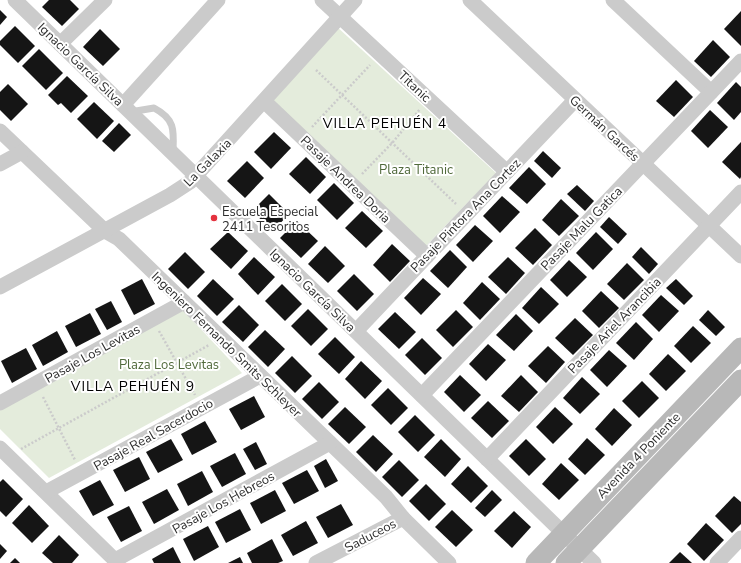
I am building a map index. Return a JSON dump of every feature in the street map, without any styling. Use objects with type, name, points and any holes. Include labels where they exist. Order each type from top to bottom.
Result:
[{"type":"street","name":"Ignacio García Silva","points":[[15,0],[564,533],[573,556],[594,563]]},
{"type":"street","points":[[60,44],[105,0]]},
{"type":"street","points":[[127,109],[218,0]]},
{"type":"street","name":"Titanic","points":[[322,0],[506,172]]},
{"type":"street","name":"La Galaxia","points":[[0,287],[170,195],[196,176],[265,102],[355,0]]},
{"type":"street","name":"Germán Garcés","points":[[470,0],[741,256]]},
{"type":"street","points":[[613,0],[711,92]]},
{"type":"street","name":"Pasaje Malu Gatica","points":[[422,395],[741,60]]},
{"type":"street","name":"Pasaje Pintora Ana Cortez","points":[[356,331],[575,100]]},
{"type":"street","name":"Pasaje Andrea Doria","points":[[265,102],[427,256]]},
{"type":"street","name":"Ingeniero Fernando Smits Schleyer","points":[[0,131],[105,231],[119,239],[386,497],[403,518],[449,563]]},
{"type":"street","points":[[0,164],[22,152]]},
{"type":"street","name":"Pasaje Ariel Arancibia","points":[[487,458],[741,192]]},
{"type":"street","name":"Pasaje Los Levitas","points":[[0,403],[184,302]]},
{"type":"street","name":"Avenida 4 Poniente","points":[[536,563],[741,348]]},
{"type":"street","name":"Pasaje Real Sacerdocio","points":[[46,492],[260,376]]},
{"type":"street","name":"Avenida 4 Poniente","points":[[573,556],[741,380]]},
{"type":"street","name":"Pasaje Los Hebreos","points":[[116,562],[330,443]]},
{"type":"street","points":[[4,452],[116,562]]},
{"type":"street","name":"Saduceos","points":[[316,563],[403,518]]},
{"type":"street","points":[[717,563],[741,538]]},
{"type":"lane","points":[[127,109],[154,108],[171,122],[174,130],[173,153]]},
{"type":"path","points":[[302,137],[380,54]]},
{"type":"path","points":[[316,70],[393,142],[466,214]]},
{"type":"path","points":[[351,184],[393,142],[428,99]]},
{"type":"path","points":[[152,319],[202,408]]},
{"type":"path","points":[[4,452],[59,428],[222,339]]},
{"type":"path","points":[[36,383],[82,473]]},
{"type":"green space","name":"Plaza Titanic","points":[[336,26],[496,173],[423,249],[272,100]]},
{"type":"green space","name":"Plaza Los Levitas","points":[[181,308],[242,373],[49,478],[0,429],[0,409]]},
{"type":"building","points":[[49,0],[70,0],[79,9],[62,26],[42,7]]},
{"type":"building","points":[[0,10],[7,17],[0,25]]},
{"type":"building","points":[[741,11],[741,46],[724,29]]},
{"type":"building","points":[[15,26],[35,46],[18,63],[0,45],[0,41]]},
{"type":"building","points":[[100,29],[120,49],[103,66],[83,47]]},
{"type":"building","points":[[713,40],[730,57],[711,77],[694,61]]},
{"type":"building","points":[[39,49],[63,73],[46,90],[22,66]]},
{"type":"building","points":[[67,76],[88,96],[71,113],[61,103],[58,105],[48,95]]},
{"type":"building","points":[[676,80],[693,97],[674,117],[656,101]]},
{"type":"building","points":[[736,82],[741,87],[741,112],[734,120],[717,103]]},
{"type":"building","points":[[8,84],[28,104],[11,121],[0,110],[0,92]]},
{"type":"building","points":[[94,102],[114,121],[97,139],[77,119]]},
{"type":"building","points":[[710,110],[728,127],[708,148],[691,131]]},
{"type":"building","points":[[119,123],[131,135],[114,152],[102,141]]},
{"type":"building","points":[[274,132],[291,148],[271,169],[254,152]]},
{"type":"building","points":[[741,142],[741,177],[740,179],[722,162]]},
{"type":"building","points":[[543,151],[561,168],[552,178],[534,161]]},
{"type":"building","points":[[306,157],[326,177],[310,194],[289,174]]},
{"type":"building","points":[[247,161],[264,178],[245,198],[227,181]]},
{"type":"building","points":[[529,167],[546,184],[527,204],[509,188]]},
{"type":"building","points":[[334,183],[354,203],[337,220],[317,200]]},
{"type":"building","points":[[577,185],[594,201],[585,211],[567,194]]},
{"type":"building","points":[[269,194],[289,214],[273,231],[252,211]]},
{"type":"building","points":[[502,196],[520,212],[500,233],[483,216]]},
{"type":"building","points":[[561,199],[579,216],[559,236],[542,220]]},
{"type":"building","points":[[362,211],[383,231],[366,248],[345,228]]},
{"type":"building","points":[[609,217],[627,234],[618,244],[600,227]]},
{"type":"building","points":[[297,221],[318,241],[301,258],[280,238]]},
{"type":"building","points":[[475,225],[493,241],[473,262],[456,245]]},
{"type":"building","points":[[535,228],[552,245],[533,265],[515,248]]},
{"type":"building","points":[[228,232],[248,251],[231,269],[210,249]]},
{"type":"building","points":[[596,232],[613,249],[593,270],[576,253]]},
{"type":"building","points":[[392,244],[410,261],[390,282],[373,265]]},
{"type":"building","points":[[325,246],[345,266],[328,283],[308,264]]},
{"type":"building","points":[[641,247],[658,264],[649,274],[632,257]]},
{"type":"building","points":[[450,250],[467,267],[448,288],[430,271]]},
{"type":"building","points":[[185,252],[205,272],[188,289],[168,269]]},
{"type":"building","points":[[254,257],[275,277],[258,295],[238,274]]},
{"type":"building","points":[[508,257],[525,273],[506,294],[488,277]]},
{"type":"building","points":[[569,260],[587,277],[567,297],[550,280]]},
{"type":"building","points":[[627,263],[644,280],[624,300],[607,284]]},
{"type":"building","points":[[354,274],[374,294],[357,311],[337,291]]},
{"type":"building","points":[[423,278],[441,294],[421,315],[404,298]]},
{"type":"building","points":[[142,279],[155,304],[134,315],[121,290]]},
{"type":"building","points":[[213,279],[234,299],[217,316],[197,296]]},
{"type":"building","points":[[676,279],[693,296],[684,305],[666,288]]},
{"type":"building","points":[[482,282],[500,299],[480,320],[463,303]]},
{"type":"building","points":[[282,284],[302,304],[285,321],[265,301]]},
{"type":"building","points":[[541,287],[559,304],[539,324],[522,308]]},
{"type":"building","points":[[601,291],[619,308],[599,328],[582,311]]},
{"type":"building","points":[[661,295],[679,311],[659,332],[642,315]]},
{"type":"building","points":[[111,301],[122,322],[107,330],[95,309]]},
{"type":"building","points":[[239,305],[259,325],[243,342],[222,322]]},
{"type":"building","points":[[308,309],[328,329],[311,346],[291,326]]},
{"type":"building","points":[[456,310],[473,327],[453,347],[436,330]]},
{"type":"building","points":[[708,310],[725,327],[716,336],[699,320]]},
{"type":"building","points":[[395,312],[416,332],[399,349],[378,329]]},
{"type":"building","points":[[90,313],[101,334],[76,347],[65,326]]},
{"type":"building","points":[[516,314],[533,331],[514,351],[496,335]]},
{"type":"building","points":[[575,318],[593,335],[573,355],[555,338]]},
{"type":"building","points":[[636,322],[653,339],[634,360],[616,343]]},
{"type":"building","points":[[693,326],[711,343],[691,363],[674,346]]},
{"type":"building","points":[[265,330],[285,349],[268,367],[248,347]]},
{"type":"building","points":[[57,331],[68,352],[43,366],[32,345]]},
{"type":"building","points":[[335,337],[355,357],[339,374],[318,354]]},
{"type":"building","points":[[422,338],[442,358],[425,375],[405,355]]},
{"type":"building","points":[[488,344],[506,360],[486,381],[469,364]]},
{"type":"building","points":[[548,346],[565,362],[546,383],[528,366]]},
{"type":"building","points":[[26,348],[37,369],[12,383],[1,361]]},
{"type":"building","points":[[609,350],[627,366],[607,387],[590,370]]},
{"type":"building","points":[[668,354],[686,371],[666,391],[649,374]]},
{"type":"building","points":[[292,356],[312,376],[295,393],[275,373]]},
{"type":"building","points":[[361,361],[382,381],[365,399],[345,379]]},
{"type":"building","points":[[460,375],[481,395],[464,412],[444,392]]},
{"type":"building","points":[[521,375],[538,392],[519,412],[501,396]]},
{"type":"building","points":[[582,377],[600,394],[580,414],[563,398]]},
{"type":"building","points":[[642,381],[659,398],[639,418],[622,401]]},
{"type":"building","points":[[319,382],[339,402],[322,419],[302,399]]},
{"type":"building","points":[[388,388],[408,408],[391,425],[371,405]]},
{"type":"building","points":[[254,396],[265,417],[241,430],[229,409]]},
{"type":"building","points":[[488,401],[509,421],[492,438],[471,418]]},
{"type":"building","points":[[345,407],[366,427],[349,444],[328,424]]},
{"type":"building","points":[[555,407],[573,424],[553,444],[536,427]]},
{"type":"building","points":[[614,408],[632,425],[612,446],[595,429]]},
{"type":"building","points":[[415,415],[435,435],[418,452],[398,432]]},
{"type":"building","points":[[205,421],[217,442],[192,455],[181,434]]},
{"type":"building","points":[[373,435],[393,454],[376,472],[356,452]]},
{"type":"building","points":[[587,438],[605,455],[585,475],[568,459]]},
{"type":"building","points":[[171,439],[183,460],[158,473],[146,452]]},
{"type":"building","points":[[441,439],[461,459],[445,477],[424,457]]},
{"type":"building","points":[[526,439],[546,459],[529,476],[509,456]]},
{"type":"building","points":[[256,442],[267,464],[255,470],[243,449]]},
{"type":"building","points":[[235,453],[246,474],[222,487],[210,466]]},
{"type":"building","points":[[139,457],[150,479],[125,492],[113,470]]},
{"type":"building","points":[[326,459],[338,481],[325,488],[314,466]]},
{"type":"building","points":[[399,460],[419,480],[402,497],[382,477]]},
{"type":"building","points":[[561,463],[579,480],[559,500],[542,484]]},
{"type":"building","points":[[468,466],[488,486],[471,503],[451,484]]},
{"type":"building","points":[[307,470],[319,491],[294,504],[282,483]]},
{"type":"building","points":[[202,471],[213,492],[188,506],[177,484]]},
{"type":"building","points":[[3,479],[23,499],[6,517],[0,511],[0,482]]},
{"type":"building","points":[[100,480],[114,505],[93,516],[79,491]]},
{"type":"building","points":[[426,484],[446,504],[429,521],[409,501]]},
{"type":"building","points":[[167,489],[179,510],[154,524],[142,502]]},
{"type":"building","points":[[275,490],[286,511],[261,524],[250,503]]},
{"type":"building","points":[[492,490],[502,500],[485,517],[475,508]]},
{"type":"building","points":[[734,496],[741,502],[741,524],[732,533],[715,516]]},
{"type":"building","points":[[341,504],[353,525],[328,538],[316,517]]},
{"type":"building","points":[[29,505],[49,526],[32,543],[12,523]]},
{"type":"building","points":[[129,506],[142,531],[121,542],[107,517]]},
{"type":"building","points":[[240,509],[251,530],[226,543],[215,522]]},
{"type":"building","points":[[452,510],[473,530],[456,547],[435,527]]},
{"type":"building","points":[[514,511],[531,527],[512,548],[494,531]]},
{"type":"building","points":[[306,521],[318,543],[293,556],[281,535]]},
{"type":"building","points":[[706,523],[724,540],[704,561],[687,544]]},
{"type":"building","points":[[208,526],[219,547],[194,561],[183,539]]},
{"type":"building","points":[[59,535],[79,555],[72,563],[53,563],[42,553]]},
{"type":"building","points":[[272,539],[283,561],[278,563],[252,563],[247,553]]},
{"type":"building","points":[[0,544],[7,551],[0,559]]},
{"type":"building","points":[[173,547],[181,563],[154,563],[152,559]]},
{"type":"building","points":[[680,552],[692,563],[669,563]]},
{"type":"building","points":[[240,557],[243,563],[228,563]]},
{"type":"building","points":[[15,558],[20,563],[10,563]]},
{"type":"place","name":"Escuela Especial 2411 Tesoritos","points":[[214,218]]},
{"type":"district","name":"VILLA PEHUÉN 4","points":[[385,123]]},
{"type":"district","name":"VILLA PEHUÉN 9","points":[[133,386]]}]
